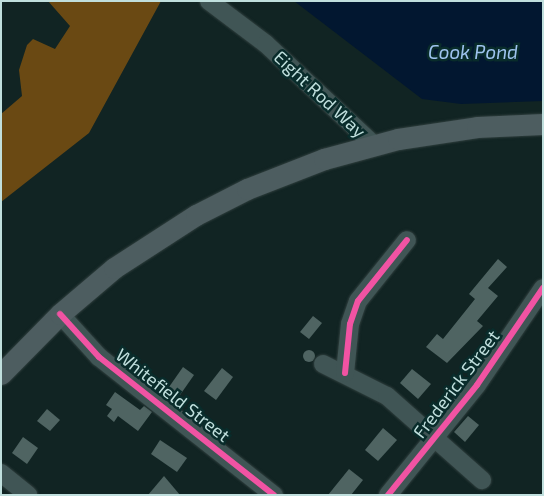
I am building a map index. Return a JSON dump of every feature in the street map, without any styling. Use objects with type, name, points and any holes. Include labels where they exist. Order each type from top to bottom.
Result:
[{"type":"main road","points":[[1,374],[60,314],[114,268],[196,215],[274,177],[374,145],[448,130],[543,124]]},
{"type":"street","name":"Eight Rod Way","points":[[209,1],[266,44],[374,145]]},
{"type":"street","points":[[345,373],[350,324],[358,301],[407,240]]},
{"type":"street","name":"Frederick Street","points":[[388,495],[477,385],[543,288]]},
{"type":"street","name":"Whitefield Street","points":[[60,314],[99,357],[274,495]]},
{"type":"street","points":[[323,364],[345,373],[387,396],[482,480]]},
{"type":"street","points":[[1,474],[28,495]]},
{"type":"shaded area","points":[[48,1],[161,1],[89,133],[1,202],[1,114],[22,96],[19,70],[27,45],[33,39],[55,49],[70,26]]},
{"type":"water","name":"Cook Pond","points":[[294,1],[543,1],[543,101],[461,104],[422,99]]},
{"type":"building","points":[[498,259],[507,267],[488,288],[498,296],[477,321],[483,326],[447,363],[426,347],[437,334],[443,339],[475,299],[469,294]]},
{"type":"building","points":[[313,316],[322,323],[309,339],[300,332]]},
{"type":"building","points":[[307,350],[311,350],[315,356],[311,362],[307,362],[303,358],[303,354]]},
{"type":"building","points":[[183,367],[194,375],[180,395],[169,387]]},
{"type":"building","points":[[222,368],[233,377],[216,400],[204,391]]},
{"type":"building","points":[[412,369],[431,384],[418,399],[400,383]]},
{"type":"building","points":[[115,392],[140,410],[144,406],[152,412],[138,431],[118,416],[114,422],[107,416],[112,409],[106,405]]},
{"type":"building","points":[[47,409],[60,420],[50,431],[37,421]]},
{"type":"building","points":[[468,416],[479,425],[465,442],[454,432]]},
{"type":"building","points":[[383,428],[397,440],[378,461],[365,450]]},
{"type":"building","points":[[23,437],[38,448],[27,464],[12,453]]},
{"type":"building","points":[[160,440],[187,458],[177,472],[151,454]]},
{"type":"building","points":[[349,469],[363,480],[351,495],[328,495]]},
{"type":"building","points":[[164,476],[180,495],[148,495]]},
{"type":"cycle path","points":[[345,373],[350,324],[358,301],[407,240]]},
{"type":"cycle path","points":[[388,495],[477,385],[543,288]]},
{"type":"cycle path","points":[[60,314],[99,357],[274,495]]}]
